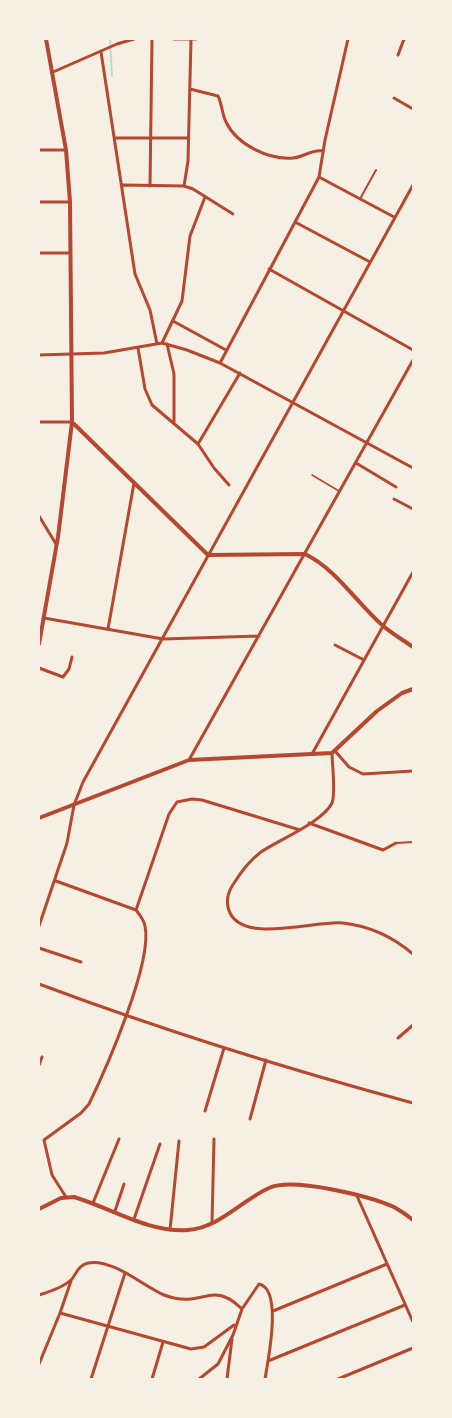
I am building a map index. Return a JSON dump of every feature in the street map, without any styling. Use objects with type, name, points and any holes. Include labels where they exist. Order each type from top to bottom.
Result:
[{"type":"street","points":[[39,644],[57,546],[72,422],[70,202],[66,150],[46,39]]},
{"type":"street","points":[[52,72],[134,39]]},
{"type":"street","points":[[150,186],[152,39]]},
{"type":"street","points":[[174,39],[196,39]]},
{"type":"street","points":[[184,186],[188,161],[191,39]]},
{"type":"street","points":[[220,363],[319,177],[348,39]]},
{"type":"street","points":[[398,55],[404,39]]},
{"type":"street","points":[[101,52],[135,274],[150,310],[157,344]]},
{"type":"street","points":[[190,89],[218,96],[226,123],[231,131],[257,151],[289,159],[300,158],[315,150],[323,151]]},
{"type":"street","points":[[394,98],[413,109]]},
{"type":"street","points":[[115,138],[188,138]]},
{"type":"street","points":[[39,150],[66,150]]},
{"type":"street","points":[[360,199],[376,170]]},
{"type":"street","points":[[319,177],[394,217]]},
{"type":"street","points":[[122,185],[184,186],[233,214]]},
{"type":"street","points":[[39,926],[68,843],[74,805],[82,782],[413,185]]},
{"type":"street","points":[[162,343],[182,301],[190,237],[205,197]]},
{"type":"street","points":[[39,202],[70,202]]},
{"type":"street","points":[[295,222],[370,262]]},
{"type":"street","points":[[39,253],[71,253]]},
{"type":"street","points":[[269,269],[413,350]]},
{"type":"street","points":[[173,321],[226,350]]},
{"type":"street","points":[[39,355],[104,354],[167,344],[220,363],[240,373],[413,468]]},
{"type":"street","points":[[167,344],[174,374],[174,423]]},
{"type":"street","points":[[138,348],[145,389],[152,405],[198,444],[229,485]]},
{"type":"street","points":[[189,760],[413,360]]},
{"type":"street","points":[[198,444],[240,373]]},
{"type":"street","points":[[39,422],[72,422],[208,555],[304,554],[331,573],[382,626],[413,647]]},
{"type":"street","points":[[356,463],[396,487]]},
{"type":"street","points":[[108,629],[134,483]]},
{"type":"street","points":[[394,499],[413,509]]},
{"type":"street","points":[[39,516],[57,546]]},
{"type":"street","points":[[312,754],[413,572]]},
{"type":"street","points":[[45,618],[163,639],[259,636]]},
{"type":"street","points":[[335,645],[364,660]]},
{"type":"street","points":[[39,668],[63,677],[69,669],[72,657]]},
{"type":"street","points":[[39,818],[189,760],[333,752],[377,711],[402,693],[413,689]]},
{"type":"street","points":[[333,752],[349,767],[363,774],[413,771]]},
{"type":"street","points":[[333,752],[332,802],[300,830],[261,852],[239,875],[227,897],[230,914],[237,921],[255,927],[290,928],[331,922],[351,924],[379,932],[413,954]]},
{"type":"street","points":[[136,910],[169,814],[177,802],[202,800],[300,830]]},
{"type":"street","points":[[309,823],[384,850],[396,843],[413,842]]},
{"type":"street","points":[[44,1140],[81,1113],[89,1104],[126,1016],[138,979],[146,941],[146,927],[136,910],[55,881]]},
{"type":"street","points":[[39,948],[81,963]]},
{"type":"street","points":[[39,984],[224,1048],[413,1103]]},
{"type":"street","points":[[398,1038],[413,1025]]},
{"type":"street","points":[[205,1111],[224,1048]]},
{"type":"street","points":[[39,1065],[42,1057]]},
{"type":"street","points":[[250,1119],[266,1060]]},
{"type":"street","points":[[39,1134],[44,1140],[52,1175],[66,1197]]},
{"type":"street","points":[[93,1203],[119,1139]]},
{"type":"street","points":[[212,1223],[214,1139]]},
{"type":"street","points":[[170,1230],[179,1141]]},
{"type":"street","points":[[134,1219],[160,1144]]},
{"type":"street","points":[[115,1211],[124,1184]]},
{"type":"street","points":[[39,1209],[53,1201],[74,1197],[170,1230],[190,1230],[212,1223],[258,1194],[279,1185],[296,1184],[357,1196],[393,1207],[413,1220]]},
{"type":"street","points":[[357,1196],[413,1322]]},
{"type":"street","points":[[39,1364],[71,1280],[80,1267],[86,1264],[101,1264],[125,1273],[174,1298],[193,1299],[219,1295],[229,1298],[242,1309]]},
{"type":"street","points":[[273,1311],[387,1264]]},
{"type":"street","points":[[92,1379],[125,1273]]},
{"type":"street","points":[[39,1295],[71,1280]]},
{"type":"street","points":[[227,1379],[236,1324],[256,1285],[262,1284],[267,1287],[273,1311],[265,1379]]},
{"type":"street","points":[[268,1361],[405,1305]]},
{"type":"street","points":[[60,1313],[163,1342],[198,1349],[223,1335],[236,1324]]},
{"type":"street","points":[[199,1379],[218,1364],[233,1335]]},
{"type":"street","points":[[152,1379],[163,1342]]},
{"type":"street","points":[[338,1379],[413,1348]]},
{"type":"lane","points":[[312,475],[340,491]]},
{"type":"waterway","points":[[110,39],[112,76]]}]
